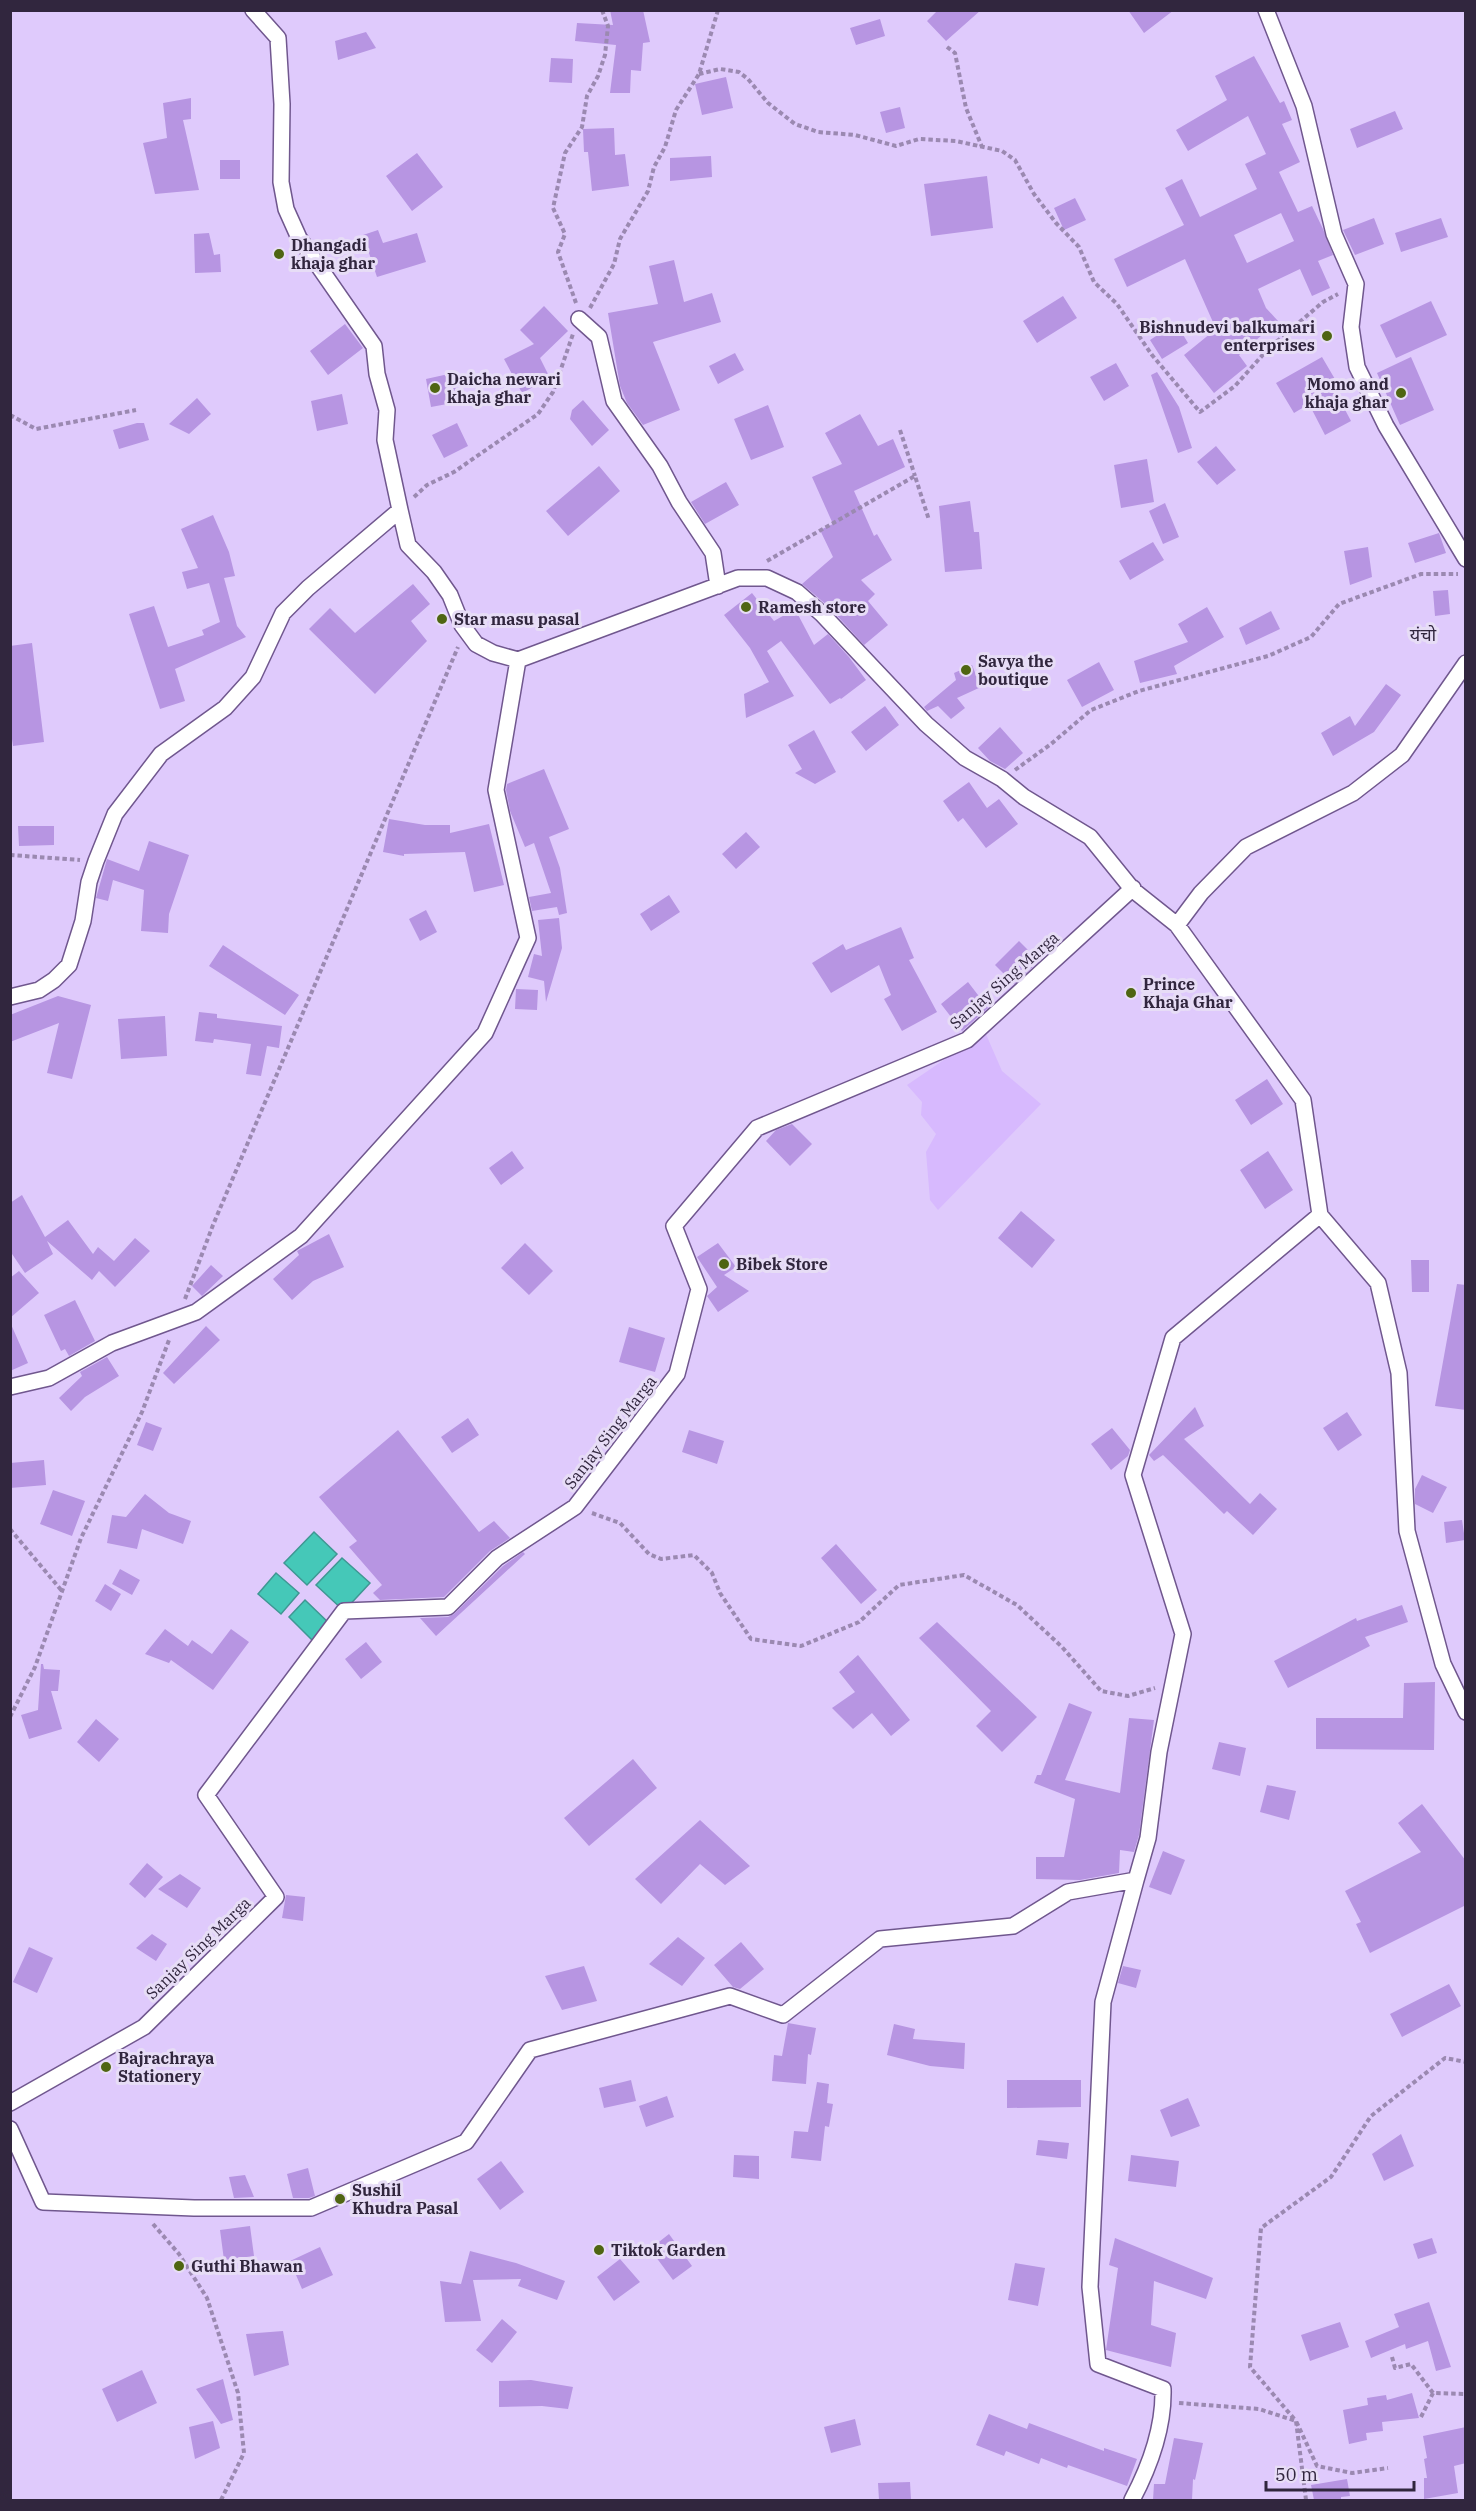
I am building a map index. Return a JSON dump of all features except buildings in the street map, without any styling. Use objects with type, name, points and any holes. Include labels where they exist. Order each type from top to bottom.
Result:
[{"type":"street","points":[[253,10],[278,38],[282,104],[281,182],[286,209],[299,238],[374,346],[377,374],[387,410],[385,440],[408,545],[434,572],[450,595],[465,630],[476,644],[493,653],[518,660],[738,578],[767,578],[797,592],[822,614],[926,724],[964,758],[1002,779],[1024,797],[1090,837],[1133,888],[1177,925],[1303,1100],[1320,1215],[1378,1283],[1399,1373],[1407,1531],[1443,1664],[1466,1712]]},
{"type":"street","points":[[1266,10],[1304,106],[1334,234],[1356,284],[1351,327],[1357,367],[1386,426],[1466,559]]},
{"type":"street","points":[[579,319],[599,337],[614,401],[660,466],[713,553],[718,586]]},
{"type":"street","points":[[10,997],[39,990],[54,980],[69,965],[83,921],[89,882],[115,814],[161,754],[225,708],[253,677],[284,613],[308,588],[400,510]]},
{"type":"street","points":[[10,1387],[49,1378],[112,1343],[196,1312],[301,1236],[485,1033],[528,938],[496,790],[518,660]]},
{"type":"street","points":[[1177,925],[1201,893],[1246,847],[1353,793],[1402,754],[1466,663]]},
{"type":"street","name":"Sanjay Sing Marga","points":[[10,2103],[144,2027],[276,1897],[206,1795],[344,1611],[448,1607],[497,1558],[575,1507],[677,1374],[699,1289],[674,1226],[757,1128],[967,1040],[1133,888]]},
{"type":"street","points":[[1132,2500],[1149,2469],[1163,2410],[1163,2389],[1098,2364],[1090,2287],[1103,2002],[1148,1838],[1159,1752],[1183,1634],[1133,1475],[1173,1338],[1320,1215]]},
{"type":"street","points":[[10,2129],[43,2202],[194,2208],[311,2208],[466,2142],[530,2050],[730,1996],[783,2015],[880,1939],[1013,1926],[1068,1892],[1136,1880]]},
{"type":"path","points":[[579,319],[558,252],[565,234],[553,208],[566,153],[582,127],[587,96],[598,76],[605,55],[608,26],[602,10]]},
{"type":"path","points":[[400,510],[427,485],[454,472],[538,414],[554,392],[579,319],[590,308],[614,264],[620,239],[648,191],[654,167],[665,147],[676,110],[699,74],[718,10]]},
{"type":"path","points":[[947,47],[955,53],[966,108],[982,147]]},
{"type":"path","points":[[699,74],[720,69],[739,72],[748,79],[768,104],[795,124],[818,132],[855,135],[896,146],[919,138],[956,141],[1002,151],[1015,160],[1034,194],[1056,224],[1079,247],[1094,282],[1117,304],[1152,355],[1200,412],[1235,386],[1268,349],[1323,302],[1356,284]]},
{"type":"path","points":[[10,415],[36,429],[136,410]]},
{"type":"path","points":[[900,429],[929,520]]},
{"type":"path","points":[[738,578],[915,476]]},
{"type":"path","points":[[1002,779],[1051,744],[1090,710],[1139,691],[1268,656],[1311,637],[1339,604],[1421,574],[1466,574]]},
{"type":"path","points":[[10,1717],[35,1667],[81,1538],[142,1412],[213,1225],[465,630]]},
{"type":"path","points":[[10,855],[96,861]]},
{"type":"path","points":[[575,1507],[620,1523],[649,1554],[661,1559],[694,1556],[712,1573],[720,1593],[751,1639],[801,1646],[859,1622],[899,1585],[964,1575],[1017,1605],[1062,1647],[1101,1691],[1128,1696],[1173,1682]]},
{"type":"path","points":[[10,1529],[62,1591]]},
{"type":"path","points":[[1388,2468],[1352,2473],[1317,2466],[1296,2421],[1250,2367],[1261,2228],[1331,2177],[1371,2116],[1445,2058],[1466,2062]]},
{"type":"path","points":[[136,2204],[179,2254],[207,2298],[238,2393],[244,2454],[221,2500]]},
{"type":"path","points":[[1392,2358],[1395,2368],[1411,2364],[1433,2393]]},
{"type":"path","points":[[1433,2393],[1466,2394]]},
{"type":"path","points":[[1421,2417],[1433,2393]]},
{"type":"path","points":[[1163,2402],[1259,2409],[1296,2421]]},
{"type":"path","points":[[1296,2421],[1306,2500]]},
{"type":"shaded area","points":[[985,1032],[1002,1071],[1041,1104],[938,1210],[930,1200],[926,1152],[936,1134],[921,1115],[922,1102],[907,1085]]},
{"type":"shaded area","points":[[314,1532],[337,1554],[307,1585],[284,1563]]},
{"type":"shaded area","points":[[342,1558],[370,1583],[344,1611],[316,1585]]},
{"type":"shaded area","points":[[276,1573],[299,1593],[281,1614],[258,1594]]},
{"type":"shaded area","points":[[305,1600],[332,1626],[315,1643],[289,1617]]},
{"type":"place","name":"Dhangadi khaja ghar","points":[[279,254]]},
{"type":"place","name":"Bishnudevi balkumari enterprises","points":[[1327,336]]},
{"type":"place","name":"Daicha newari khaja ghar","points":[[435,388]]},
{"type":"place","name":"Momo and khaja ghar","points":[[1401,393]]},
{"type":"place","name":"Ramesh store","points":[[746,607]]},
{"type":"place","name":"Star masu pasal","points":[[442,619]]},
{"type":"place","name":"Savya the boutique","points":[[966,670]]},
{"type":"place","name":"Prince Khaja Ghar","points":[[1131,993]]},
{"type":"place","name":"Bibek Store","points":[[724,1264]]},
{"type":"place","name":"Bajrachraya Stationery","points":[[106,2067]]},
{"type":"place","name":"Sushil Khudra Pasal","points":[[340,2199]]},
{"type":"place","name":"Tiktok Garden","points":[[599,2250]]},
{"type":"place","name":"Guthi Bhawan","points":[[179,2266]]},
{"type":"district","name":"यंचो","points":[[1423,635]]}]
